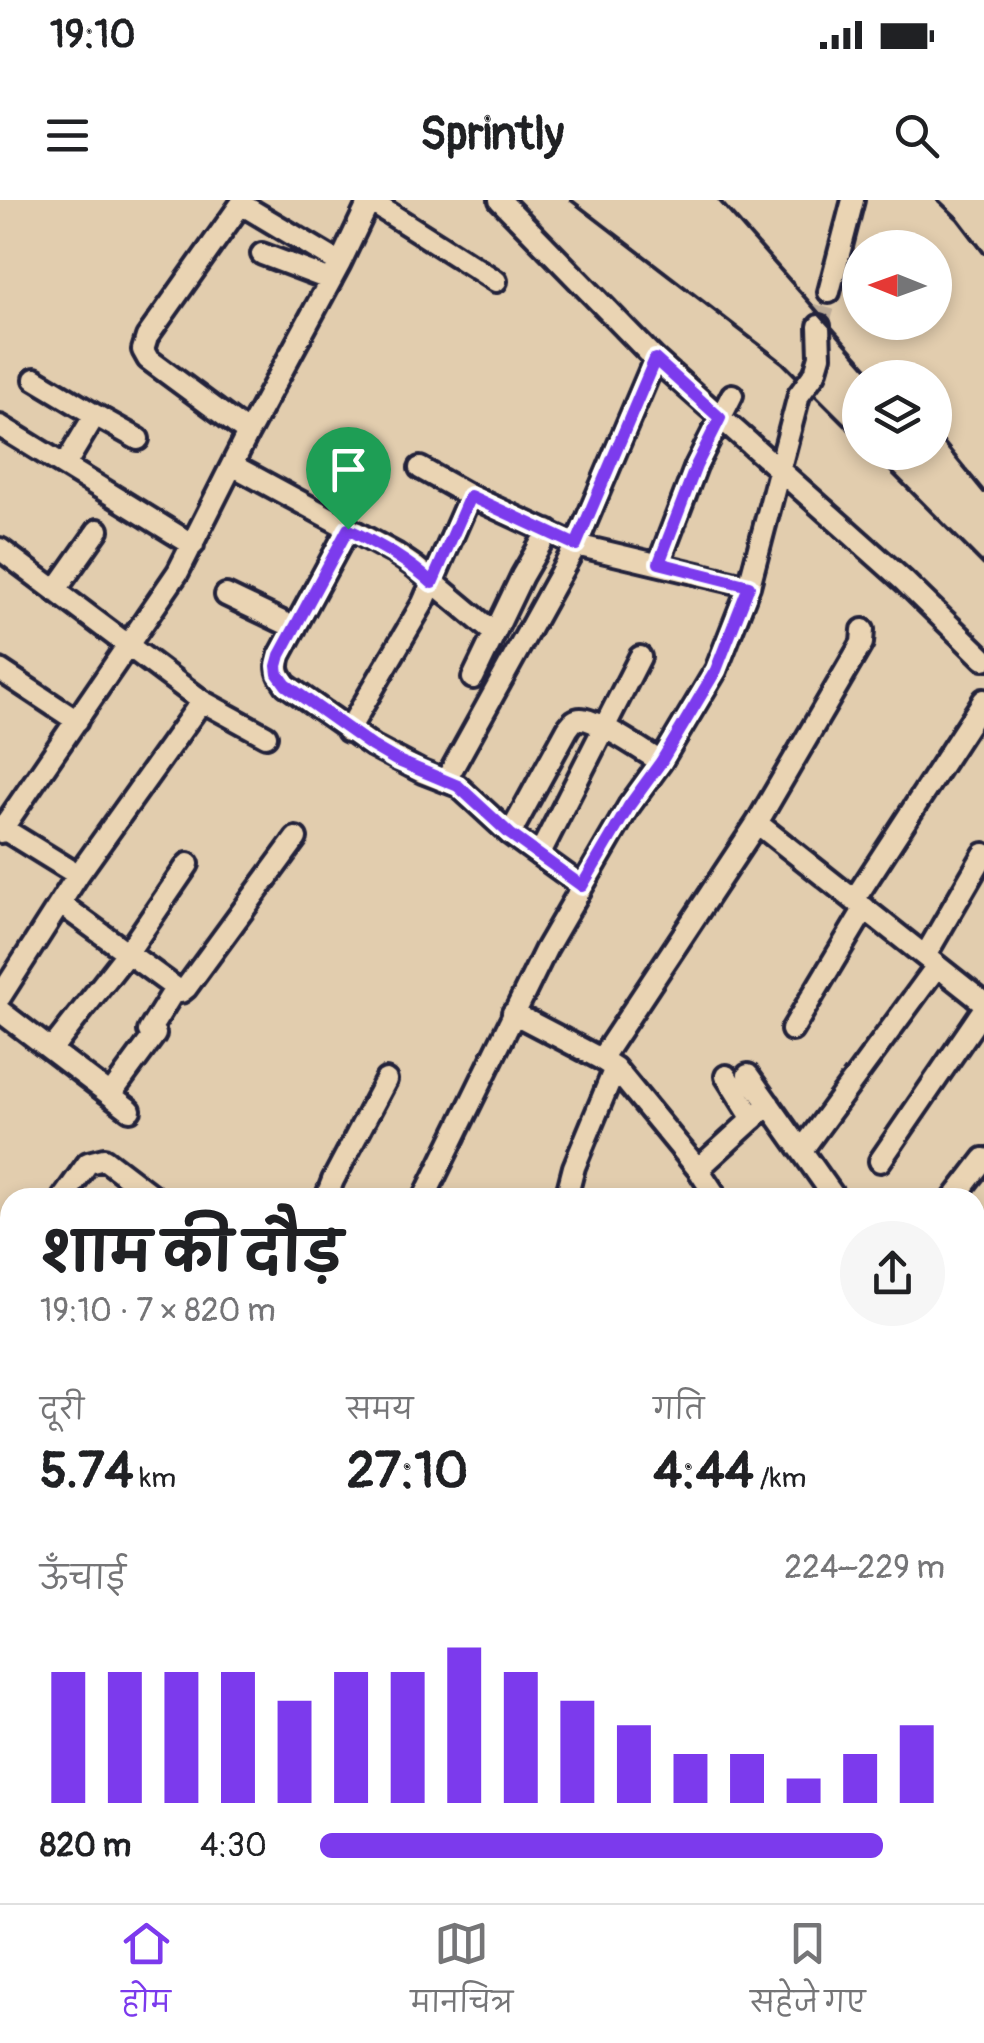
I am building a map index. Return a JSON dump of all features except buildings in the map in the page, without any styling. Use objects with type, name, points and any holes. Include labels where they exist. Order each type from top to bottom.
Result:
[{"type":"street","points":[[78,874],[4,821],[178,572],[370,200],[496,280]]},
{"type":"street","points":[[500,200],[655,359],[904,581],[984,659]]},
{"type":"street","points":[[829,292],[853,200]]},
{"type":"street","points":[[248,433],[148,359],[143,350],[147,337],[239,202],[336,272]]},
{"type":"street","points":[[262,254],[336,272]]},
{"type":"street","points":[[429,1188],[546,949],[629,806],[661,762],[716,670],[749,586],[798,395],[816,373],[820,356],[818,326]]},
{"type":"street","points":[[446,780],[576,545],[655,359]]},
{"type":"street","points":[[36,379],[138,440]]},
{"type":"street","points":[[659,563],[696,466],[732,395]]},
{"type":"street","points":[[64,465],[95,416]]},
{"type":"street","points":[[0,426],[194,544]]},
{"type":"street","points":[[232,465],[396,554],[494,634]]},
{"type":"street","points":[[420,468],[576,545],[749,586]]},
{"type":"street","points":[[348,731],[423,603],[470,496]]},
{"type":"street","points":[[348,529],[280,655],[278,674],[286,685],[348,731],[396,760],[458,786],[510,834],[582,886]]},
{"type":"street","points":[[55,591],[98,530]]},
{"type":"street","points":[[473,678],[548,531]]},
{"type":"street","points":[[0,548],[202,701],[266,736]]},
{"type":"street","points":[[226,595],[295,628]]},
{"type":"street","points":[[569,1188],[608,1063],[758,823],[862,643],[863,630]]},
{"type":"street","points":[[539,855],[640,657]]},
{"type":"street","points":[[0,670],[76,721]]},
{"type":"street","points":[[792,1030],[859,904],[984,700]]},
{"type":"street","points":[[0,997],[78,874],[202,701]]},
{"type":"street","points":[[510,834],[574,721],[581,719],[603,728],[661,762]]},
{"type":"street","points":[[758,823],[984,1006],[880,1161]]},
{"type":"street","points":[[61,904],[181,992],[296,838]]},
{"type":"street","points":[[52,1048],[128,952],[188,864]]},
{"type":"street","points":[[802,1150],[931,961],[980,869]]},
{"type":"street","points":[[111,1094],[175,989]]},
{"type":"street","points":[[0,1010],[130,1110]]},
{"type":"street","points":[[514,1013],[608,1063],[710,1188]]},
{"type":"street","points":[[748,1075],[761,1111]]},
{"type":"street","points":[[726,1076],[802,1150],[829,1188]]},
{"type":"street","points":[[330,1188],[386,1080]]},
{"type":"street","points":[[698,1169],[761,1111]]},
{"type":"street","points":[[70,1188],[88,1163],[104,1159],[142,1188]]},
{"type":"street","points":[[962,1188],[984,1159]]},
{"type":"tunnel","points":[[819,326],[829,292]]},
{"type":"railway","points":[[571,200],[783,363],[842,422]]},
{"type":"railway","points":[[719,200],[860,360]]},
{"type":"railway","points":[[938,200],[984,253]]},
{"type":"railway","points":[[952,453],[984,492]]},
{"type":"railway","points":[[890,470],[984,565]]},
{"type":"route","points":[[655,359],[720,418],[696,466],[659,563],[749,586],[716,670],[582,886],[510,834],[458,786],[372,746],[286,685],[278,674],[280,655],[348,529],[396,554],[432,583],[470,496],[576,545],[655,359]]}]
